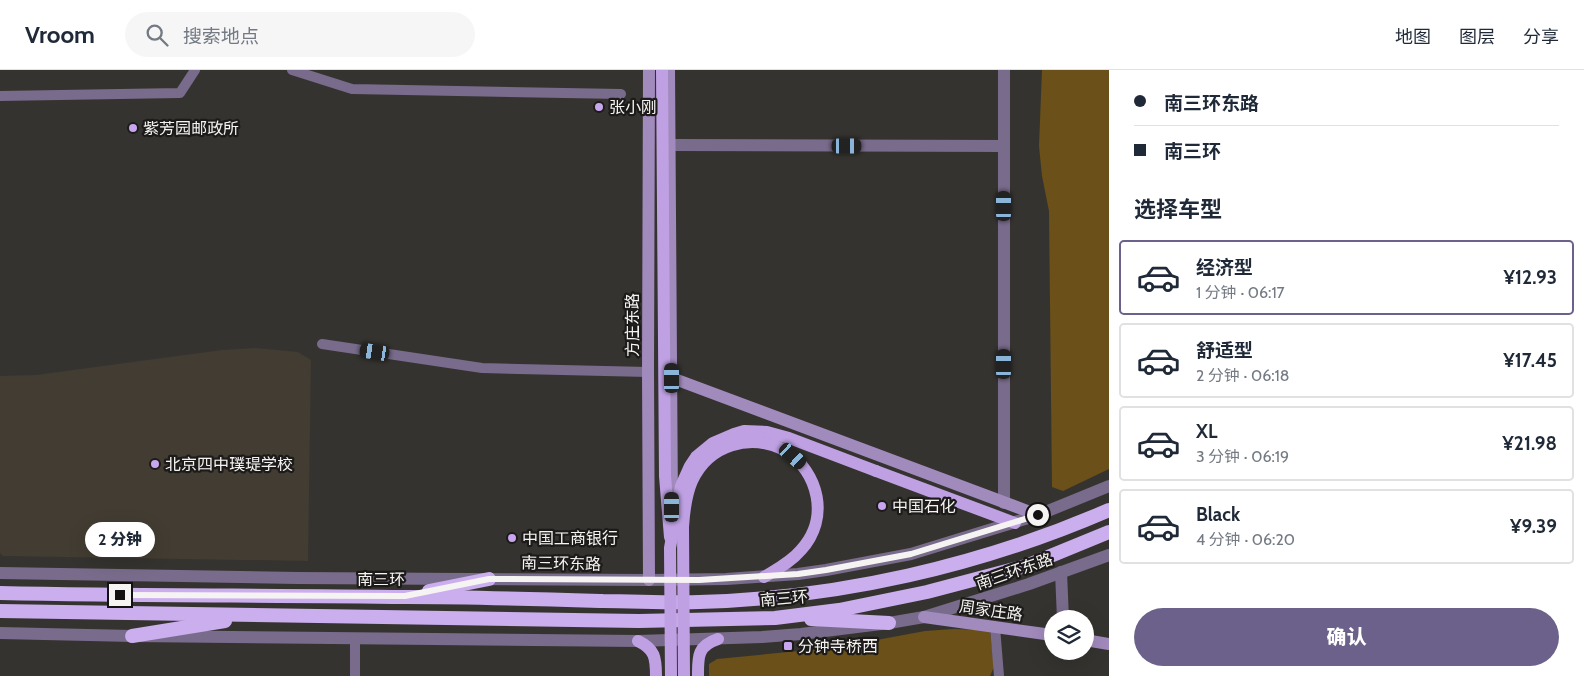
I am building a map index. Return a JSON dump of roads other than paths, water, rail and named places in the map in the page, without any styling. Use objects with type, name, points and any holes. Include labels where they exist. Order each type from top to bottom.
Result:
[{"type":"highway","name":"南三环","points":[[0,593],[405,596],[700,602],[808,594],[864,585],[965,561],[1049,533],[1109,510]]},
{"type":"highway","name":"南三环","points":[[0,611],[639,621],[775,618],[839,610],[927,592],[1026,566],[1109,532]]},
{"type":"highway","points":[[405,596],[489,579]]},
{"type":"highway","points":[[132,636],[260,615]]},
{"type":"highway","points":[[775,618],[889,624]]},
{"type":"main road","name":"方庄东路","points":[[649,70],[648,372],[650,580]]},
{"type":"main road","points":[[662,70],[665,476],[670,548],[671,676]]},
{"type":"main road","points":[[669,70],[671,145],[672,580]]},
{"type":"main road","points":[[672,378],[1038,515]]},
{"type":"main road","points":[[670,548],[678,497],[685,476],[696,457],[713,443],[728,436],[756,431],[778,434],[1015,523]]},
{"type":"main road","points":[[684,676],[683,527],[686,503],[692,482],[703,464],[727,446],[738,443],[768,443],[785,450],[801,462],[813,481],[818,505],[817,518],[810,539],[785,564],[764,577]]},
{"type":"main road","name":"周家庄路","points":[[924,617],[1044,635]]},
{"type":"main road","points":[[698,676],[698,660],[702,647],[718,639]]},
{"type":"main road","points":[[638,641],[645,644],[653,652],[656,676]]},
{"type":"main road","points":[[1094,642],[1109,644]]},
{"type":"street","points":[[0,96],[180,93],[195,70]]},
{"type":"street","points":[[292,70],[352,89],[622,94]]},
{"type":"street","points":[[1004,70],[1004,503]]},
{"type":"street","points":[[671,145],[1004,146]]},
{"type":"street","points":[[322,344],[482,368],[648,372]]},
{"type":"street","name":"南三环东路","points":[[0,573],[298,578],[650,580],[764,577],[826,570],[911,554],[1015,523],[1109,486]]},
{"type":"street","name":"南三环东路","points":[[0,633],[638,641],[801,634],[889,624],[924,617],[1109,555]]},
{"type":"street","points":[[1060,572],[1062,610]]},
{"type":"street","points":[[995,627],[999,676]]},
{"type":"street","points":[[355,638],[355,676]]},
{"type":"place","name":"张小刚","points":[[599,107]]},
{"type":"place","name":"紫芳园邮政所","points":[[133,128]]},
{"type":"place","name":"北京四中璞瑅学校","points":[[155,464]]},
{"type":"place","name":"中国石化","points":[[882,506]]},
{"type":"place","name":"中国工商银行","points":[[512,538]]},
{"type":"place","name":"分钟寺桥西","points":[[788,646]]}]
